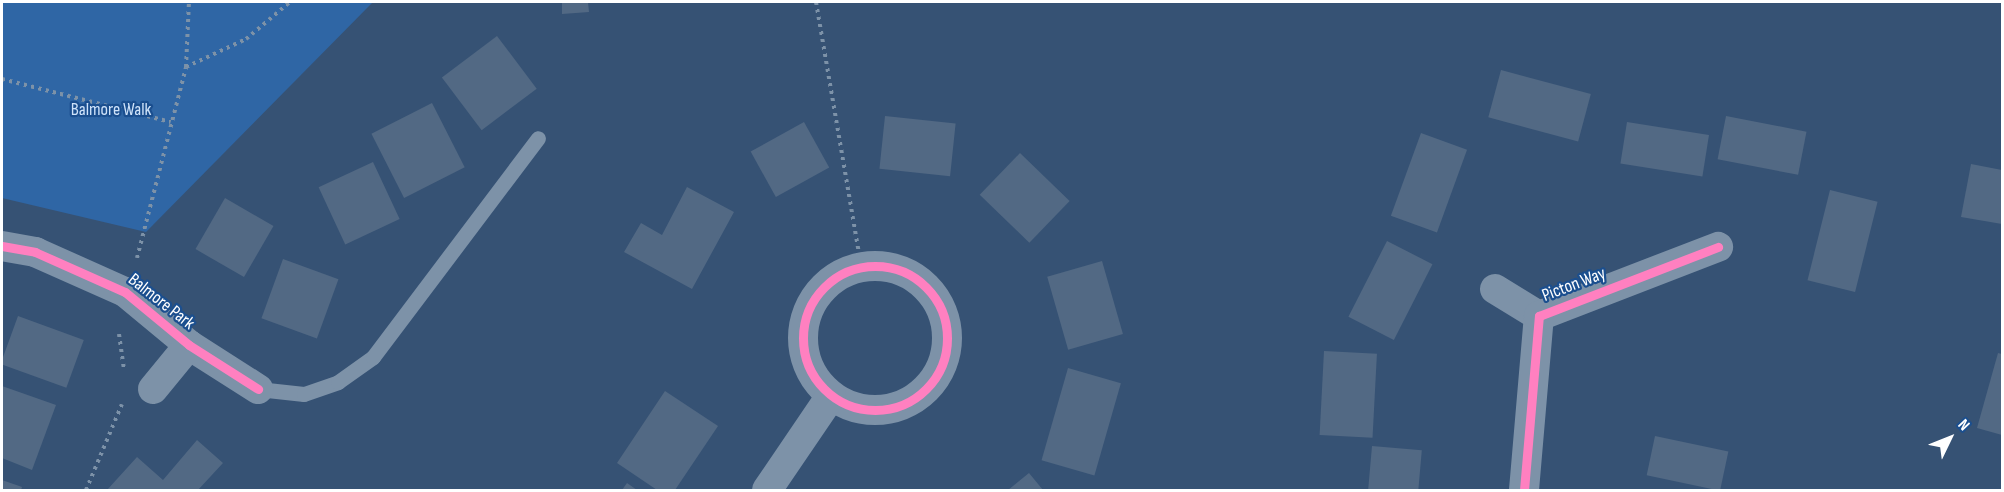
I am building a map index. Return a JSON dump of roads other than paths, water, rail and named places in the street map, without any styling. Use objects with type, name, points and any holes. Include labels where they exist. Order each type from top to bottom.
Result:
[{"type":"street","name":"Balmore Park","points":[[2,246],[35,252],[125,292],[189,345],[258,389]]},
{"type":"street","name":"Picton Way","points":[[1539,316],[1718,247]]},
{"type":"street","points":[[861,266],[890,266],[917,278],[937,299],[944,317],[946,355],[934,381],[920,394],[885,410],[856,408],[831,396],[812,375],[802,349],[803,321],[815,295],[835,276],[861,266]]},
{"type":"street","name":"Picton Way","points":[[1496,289],[1539,316]]},
{"type":"street","name":"Picton Way","points":[[1524,490],[1539,316]]},
{"type":"street","name":"Balmore Park","points":[[140,384],[189,345]]},
{"type":"street","points":[[767,490],[831,396]]},
{"type":"lane","name":"Balmore Park","points":[[258,389],[304,394],[338,382],[373,357],[538,138]]},
{"type":"park label","name":"Balmore Walk","points":[[111,110]]}]
